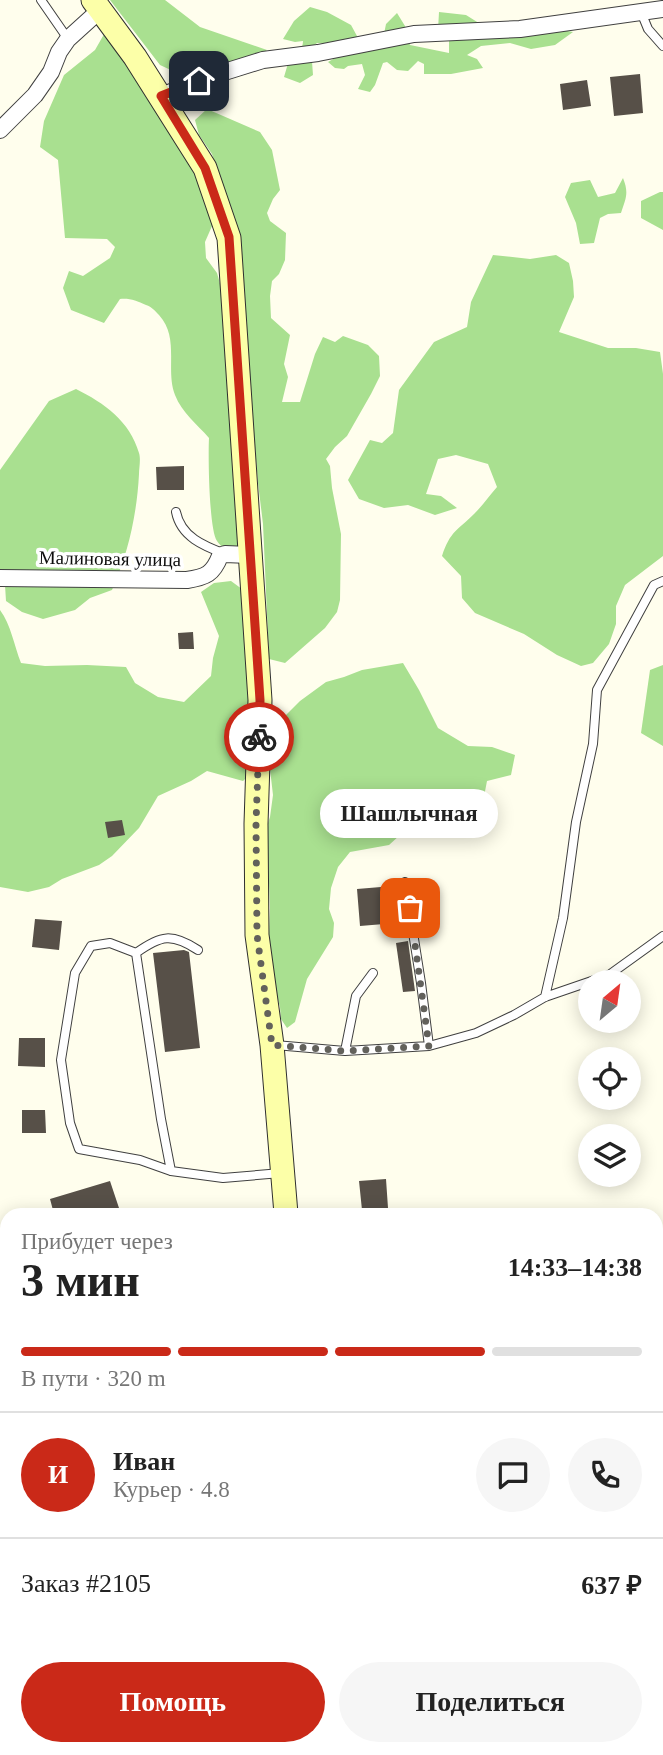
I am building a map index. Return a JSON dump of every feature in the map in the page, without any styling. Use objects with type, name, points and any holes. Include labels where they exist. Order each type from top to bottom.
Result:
[{"type":"main road","points":[[97,5],[161,96],[205,168],[229,237],[260,700],[256,824],[257,935],[272,1045],[286,1208]]},
{"type":"street","points":[[0,130],[35,95],[51,72],[59,52],[97,5]]},
{"type":"street","points":[[161,96],[263,60],[318,53],[414,34],[520,29],[663,9]]},
{"type":"street","points":[[225,554],[249,555]]},
{"type":"street","name":"Малиновая улица","points":[[0,578],[187,580],[205,577],[216,566],[220,556],[225,554]]},
{"type":"lane","points":[[41,0],[68,39]]},
{"type":"lane","points":[[641,12],[648,29],[663,46]]},
{"type":"lane","points":[[176,512],[185,531],[194,540],[225,554]]},
{"type":"lane","points":[[545,998],[564,918],[576,822],[593,744],[597,690],[654,585],[663,581]]},
{"type":"lane","points":[[405,882],[429,1046]]},
{"type":"lane","points":[[272,1045],[345,1051],[429,1046],[476,1033],[545,998],[609,975],[663,936]]},
{"type":"lane","points":[[136,953],[153,941],[166,938],[183,940],[198,950]]},
{"type":"lane","points":[[136,953],[110,943],[91,946],[75,972],[61,1060],[70,1124],[79,1149],[140,1160],[171,1171],[223,1178],[284,1173]]},
{"type":"lane","points":[[136,953],[171,1171]]},
{"type":"lane","points":[[345,1051],[356,996],[373,973]]},
{"type":"green space","points":[[110,0],[165,0],[200,27],[267,50],[247,66],[175,72],[160,65]]},
{"type":"green space","points":[[310,7],[327,12],[351,25],[363,47],[384,34],[386,24],[397,13],[405,26],[410,45],[449,53],[449,39],[438,30],[439,12],[466,15],[482,25],[573,32],[555,45],[531,49],[510,43],[481,46],[467,55],[477,59],[483,68],[451,74],[424,74],[424,64],[418,61],[408,71],[397,70],[387,62],[383,63],[370,92],[358,89],[365,75],[362,64],[344,69],[335,68],[328,62],[342,54],[332,44],[317,43],[311,48],[313,75],[300,83],[284,77],[289,60],[299,53],[303,41],[283,39],[294,21]]},
{"type":"green space","points":[[107,29],[174,125],[213,208],[212,226],[205,242],[206,258],[217,273],[223,294],[242,547],[233,556],[217,541],[214,534],[209,438],[186,413],[175,395],[171,375],[171,344],[165,324],[150,307],[124,299],[120,299],[104,323],[71,310],[63,288],[69,271],[83,276],[110,258],[115,247],[107,239],[65,238],[58,160],[40,147],[44,121],[64,75],[95,50]]},
{"type":"green space","points":[[207,109],[260,132],[272,150],[280,190],[267,213],[270,221],[286,233],[285,260],[279,274],[272,281],[270,296],[271,318],[290,335],[284,364],[288,377],[282,402],[300,402],[323,337],[335,342],[343,336],[368,345],[379,356],[380,376],[371,394],[347,436],[326,459],[330,466],[341,534],[340,600],[337,612],[325,628],[285,663],[269,659],[263,524],[230,209],[212,154],[199,135],[195,120]]},
{"type":"green space","points":[[623,178],[626,196],[621,213],[600,218],[594,243],[580,244],[576,223],[565,197],[571,183],[590,180],[598,197],[615,193]]},
{"type":"green space","points":[[663,192],[663,230],[641,218],[641,201]]},
{"type":"green space","points":[[493,255],[530,259],[556,255],[569,263],[574,297],[559,332],[608,348],[636,348],[660,352],[663,374],[663,556],[625,585],[616,606],[616,624],[609,644],[593,663],[581,666],[557,655],[524,634],[475,613],[462,598],[461,576],[442,556],[451,536],[497,487],[488,464],[456,455],[438,459],[426,494],[441,496],[457,508],[435,515],[408,505],[384,508],[359,499],[348,480],[370,440],[382,443],[393,433],[399,390],[434,342],[467,327],[471,302]]},
{"type":"green space","points":[[76,389],[115,414],[135,442],[140,458],[136,504],[131,534],[112,590],[90,598],[75,610],[43,619],[22,612],[6,601],[5,585],[0,571],[0,470],[49,401]]},
{"type":"green space","points":[[231,581],[246,592],[250,774],[243,781],[207,771],[158,796],[139,828],[112,856],[99,865],[49,887],[28,892],[0,887],[0,610],[10,629],[21,663],[126,667],[135,683],[158,697],[184,702],[211,676],[219,636],[201,592],[214,583]]},
{"type":"green space","points":[[403,663],[438,728],[468,746],[492,747],[515,755],[511,775],[487,781],[481,812],[429,815],[410,826],[389,845],[350,852],[338,867],[331,888],[329,909],[334,923],[333,937],[307,979],[295,1022],[287,1028],[281,1019],[272,977],[268,858],[264,835],[273,795],[267,743],[281,720],[300,701],[326,682],[362,670]]},
{"type":"green space","points":[[663,665],[663,746],[641,733],[650,670]]},
{"type":"building","points":[[640,74],[643,113],[614,116],[610,77]]},
{"type":"building","points":[[587,80],[591,106],[563,110],[560,84]]},
{"type":"building","points":[[184,466],[184,490],[157,490],[156,467]]},
{"type":"building","points":[[193,632],[194,649],[179,649],[178,633]]},
{"type":"building","points":[[122,820],[125,835],[108,838],[105,822]]},
{"type":"building","points":[[393,886],[396,923],[360,926],[357,889]]},
{"type":"building","points":[[35,919],[62,921],[59,950],[32,947]]},
{"type":"building","points":[[408,941],[415,991],[403,992],[396,943]]},
{"type":"building","points":[[184,950],[189,952],[200,1048],[165,1052],[153,953]]},
{"type":"building","points":[[19,1038],[45,1038],[45,1067],[18,1066]]},
{"type":"building","points":[[22,1110],[45,1110],[46,1133],[22,1133]]},
{"type":"building","points":[[386,1179],[388,1208],[362,1208],[359,1181]]},
{"type":"building","points":[[110,1181],[119,1208],[52,1208],[50,1199]]},
{"type":"way so far","points":[[259,737],[256,824],[257,935],[272,1045],[345,1051],[429,1046],[410,908]]},
{"type":"place","name":"Шашлычная","points":[[410,908]]},
{"type":"route","points":[[199,81],[161,96],[205,168],[229,237],[260,700],[259,737]]}]
